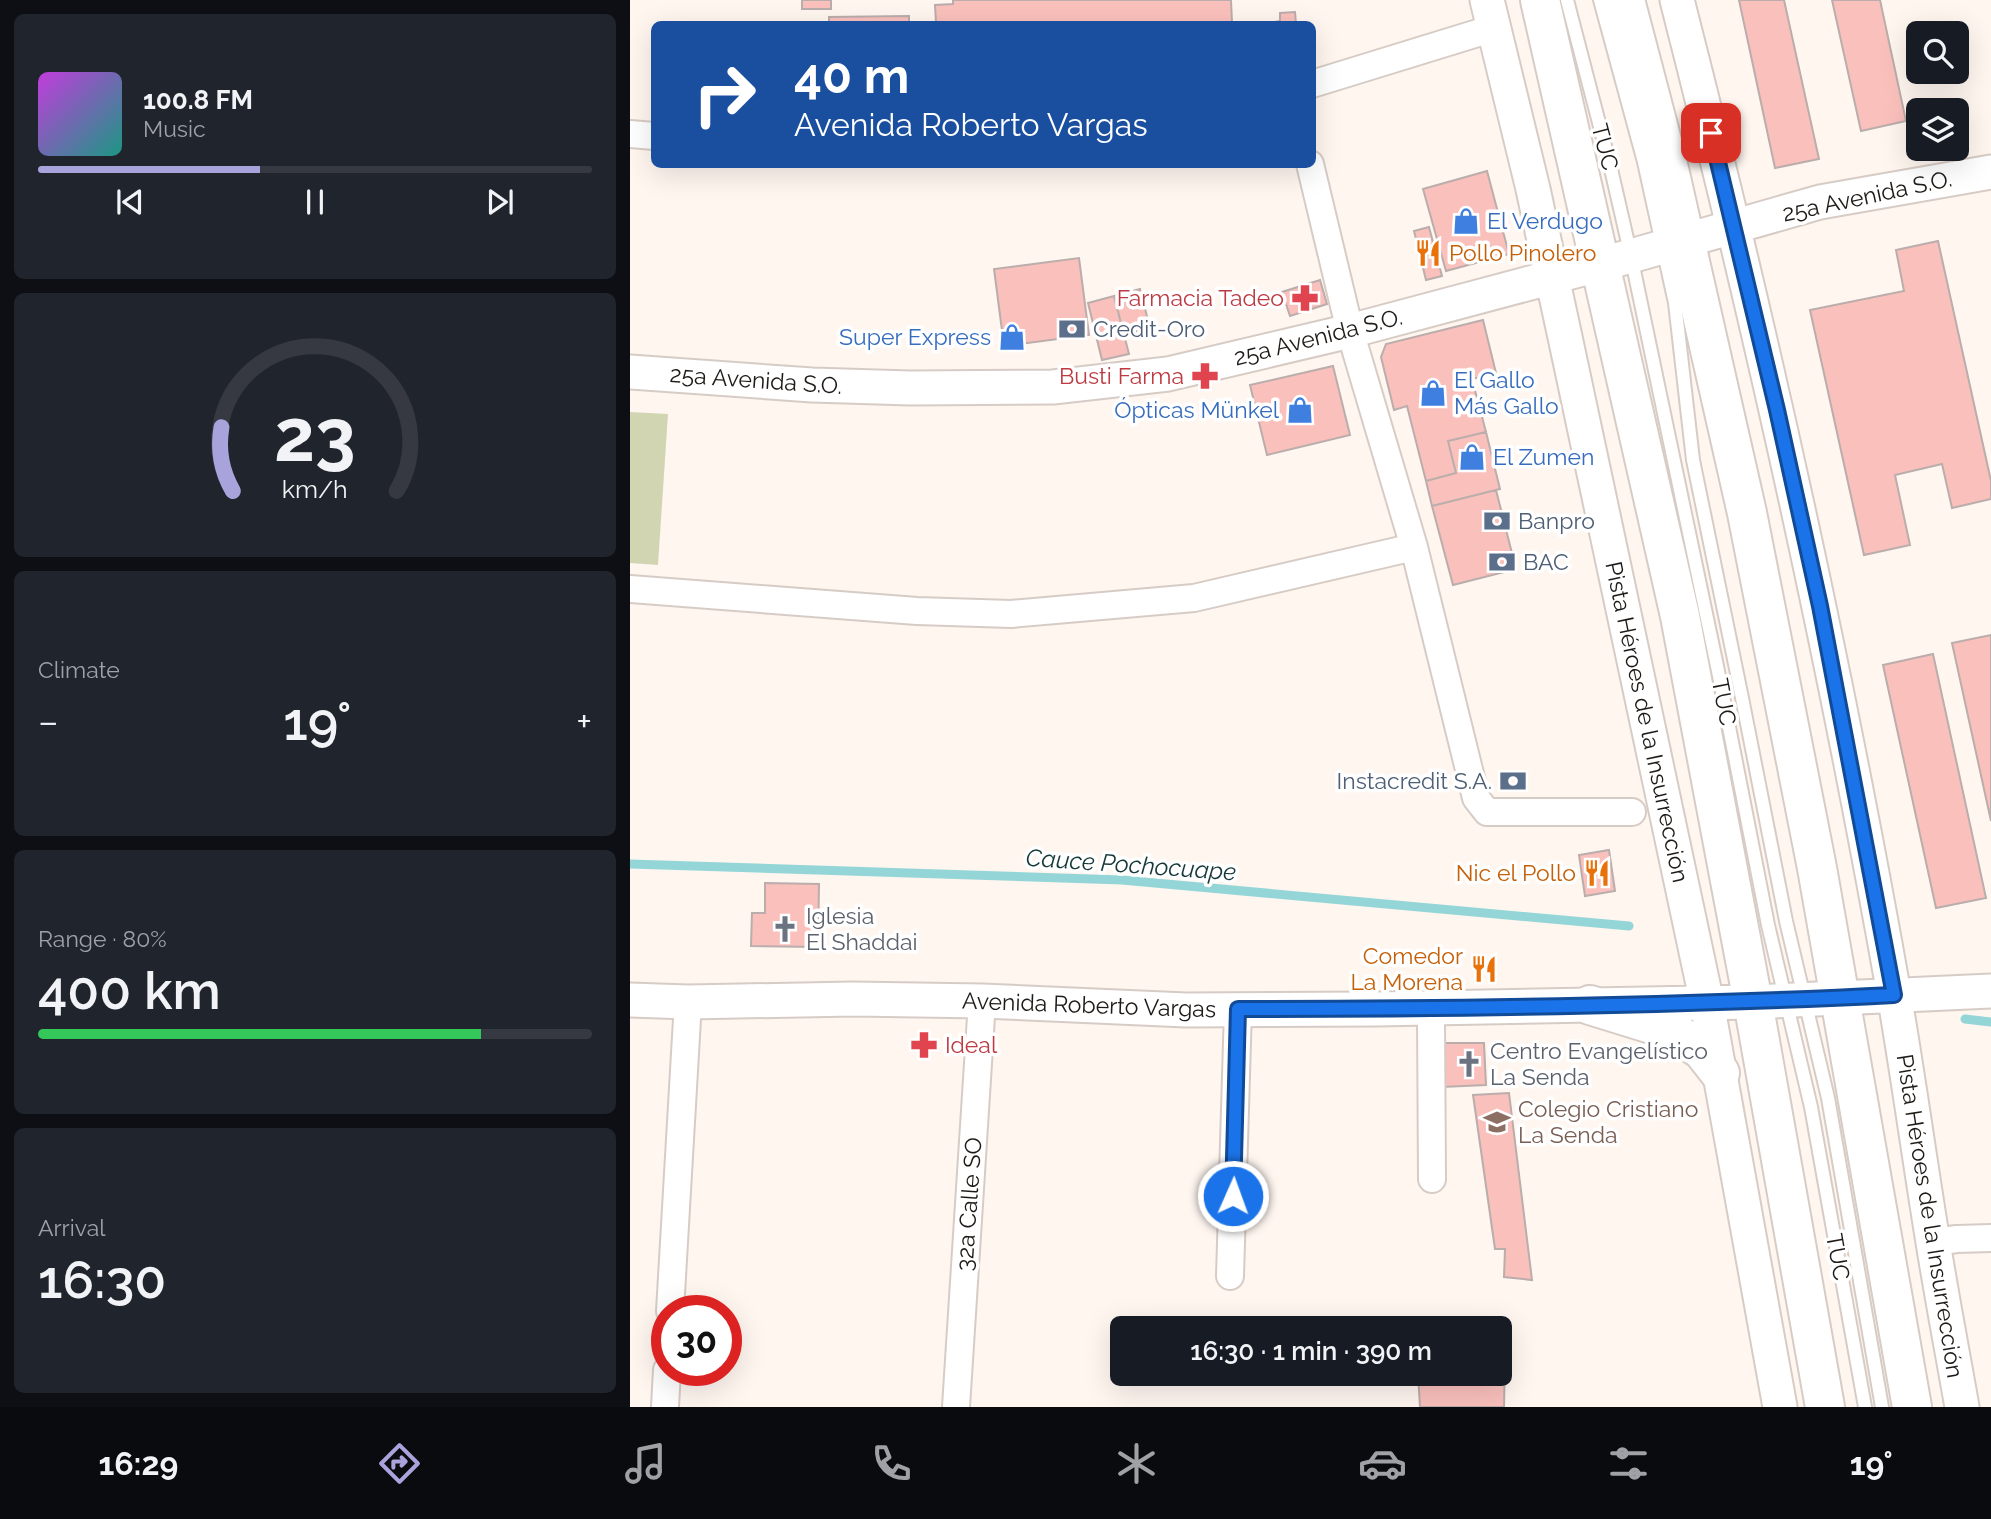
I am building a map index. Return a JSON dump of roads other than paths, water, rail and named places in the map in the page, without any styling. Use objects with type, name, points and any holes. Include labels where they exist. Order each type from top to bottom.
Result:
[{"type":"main road","name":"Pista Héroes de la Insurrección","points":[[1540,0],[1581,177],[1644,252],[1747,513],[1841,997],[1912,1407]]},
{"type":"main road","name":"Pista Héroes de la Insurrección","points":[[1625,0],[1666,156],[1644,252],[1680,616],[1781,1001],[1825,1407]]},
{"type":"main road","points":[[1590,1005],[1671,1030],[1702,1050],[1720,1073]]},
{"type":"street","name":"Pista Héroes de la Insurrección","points":[[1677,0],[1777,410],[1820,606],[1894,995],[1962,1407]]},
{"type":"street","name":"Pista Héroes de la Insurrección","points":[[1490,14],[1533,189],[1707,1003],[1780,1407]]},
{"type":"street","points":[[1316,82],[1490,14]]},
{"type":"street","points":[[630,134],[651,136]]},
{"type":"street","points":[[1311,168],[1350,331],[1414,547],[1476,798],[1487,812],[1632,812]]},
{"type":"street","name":"25a Avenida S.O.","points":[[630,372],[812,385],[910,388],[1054,387],[1168,374],[1350,331],[1821,202],[1991,172]]},
{"type":"street","points":[[630,589],[917,611],[1011,614],[1194,598],[1414,547]]},
{"type":"street","name":"Avenida Roberto Vargas","points":[[630,1000],[982,1001],[1186,1010],[1707,1003],[1991,991]]},
{"type":"street","name":"32a Calle SO","points":[[956,1407],[982,1001]]},
{"type":"street","points":[[671,1295],[688,1002]]},
{"type":"street","points":[[1230,1276],[1238,1009]]},
{"type":"street","points":[[1432,1019],[1432,1180]]},
{"type":"street","points":[[1933,1242],[1991,1238]]},
{"type":"street","points":[[665,1407],[666,1386]]},
{"type":"lane","name":"TUC","points":[[1567,0],[1611,169],[1644,252],[1675,303],[1693,460],[1783,909],[1781,1001],[1812,1111],[1865,1407]]},
{"type":"lane","name":"TUC","points":[[1600,0],[1644,162],[1644,252]]},
{"type":"lane","name":"TUC","points":[[1781,1001],[1828,1098],[1882,1407]]},
{"type":"waterway","name":"Cauce Pochocuape","points":[[630,864],[1122,880],[1629,926]]},
{"type":"waterway","name":"Cauce Pochocuape","points":[[1965,1019],[1991,1022]]},
{"type":"place","name":"El Verdugo","points":[[1466,221]]},
{"type":"place","name":"Pollo Pinolero","points":[[1428,253]]},
{"type":"place","name":"Farmacia Tadeo","points":[[1305,298]]},
{"type":"place","name":"Credit-Oro","points":[[1072,329]]},
{"type":"place","name":"Super Express","points":[[1012,337]]},
{"type":"place","name":"Busti Farma","points":[[1205,376]]},
{"type":"place","name":"El Gallo Más Gallo","points":[[1433,393]]},
{"type":"place","name":"Ópticas Münkel","points":[[1300,410]]},
{"type":"place","name":"El Zumen","points":[[1472,457]]},
{"type":"place","name":"Banpro","points":[[1497,521]]},
{"type":"place","name":"BAC","points":[[1502,562]]},
{"type":"place","name":"Instacredit S.A.","points":[[1513,781]]},
{"type":"place","name":"Nic el Pollo","points":[[1597,873]]},
{"type":"place","name":"Iglesia El Shaddai","points":[[785,929]]},
{"type":"place","name":"Comedor La Morena","points":[[1484,969]]},
{"type":"place","name":"Ideal","points":[[924,1045]]},
{"type":"place","name":"Centro Evangelístico La Senda","points":[[1469,1064]]},
{"type":"place","name":"Colegio Cristiano La Senda","points":[[1497,1122]]}]
